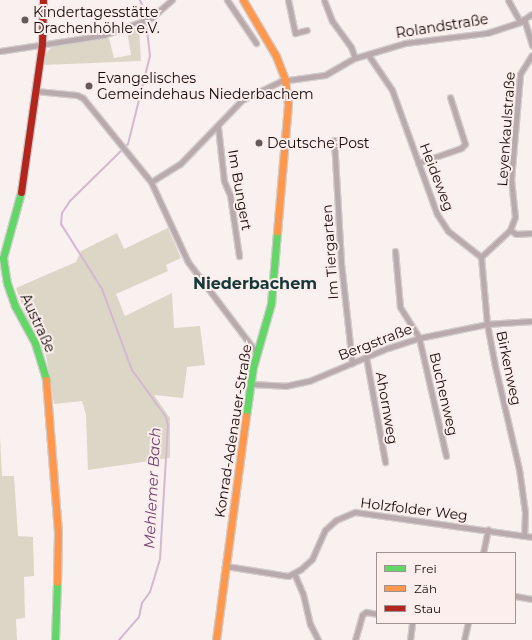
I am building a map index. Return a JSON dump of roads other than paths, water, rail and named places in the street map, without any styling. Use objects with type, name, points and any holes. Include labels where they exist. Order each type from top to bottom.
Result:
[{"type":"main road","name":"Austraße","points":[[43,0],[42,44],[19,203],[3,258],[7,283],[15,306],[35,343],[45,371],[58,533],[56,640]]},
{"type":"main road","name":"Konrad-Adenauer-Straße","points":[[216,640],[256,352],[270,304],[273,288],[287,136],[288,104],[285,80],[276,56],[243,0]]},
{"type":"street","points":[[0,50],[104,35],[151,18],[172,0]]},
{"type":"street","points":[[228,0],[256,42]]},
{"type":"street","points":[[288,0],[295,33],[307,30]]},
{"type":"street","points":[[151,182],[180,164],[218,127],[242,100],[285,80],[325,75],[355,58],[351,47],[332,21],[324,0]]},
{"type":"street","points":[[508,0],[522,21],[532,46]]},
{"type":"street","name":"Rolandstraße","points":[[355,58],[369,56],[406,43],[487,33],[522,21],[532,14]]},
{"type":"street","name":"Leyenkaulstraße","points":[[481,258],[510,230],[516,213],[512,180],[520,74],[532,55]]},
{"type":"street","name":"Heideweg","points":[[369,56],[392,90],[437,214],[448,232],[481,258]]},
{"type":"street","points":[[36,91],[77,95],[83,98],[127,155],[151,182],[188,262],[256,352]]},
{"type":"street","points":[[418,163],[461,148],[465,144],[450,97]]},
{"type":"street","name":"Im Bungert","points":[[218,127],[224,182],[230,195],[238,256]]},
{"type":"street","name":"Im Tiergarten","points":[[334,140],[341,263],[352,363]]},
{"type":"street","points":[[510,230],[516,234],[532,233]]},
{"type":"street","name":"Buchenweg","points":[[394,251],[400,307],[419,338],[446,456]]},
{"type":"street","points":[[481,258],[488,324]]},
{"type":"street","name":"Bergstraße","points":[[251,384],[285,386],[309,381],[366,357],[419,338],[488,324],[532,321]]},
{"type":"street","name":"Birkenweg","points":[[488,324],[519,469],[525,512],[524,536]]},
{"type":"street","name":"Ahornweg","points":[[366,357],[385,462]]},
{"type":"street","name":"Holzfolder Weg","points":[[294,573],[312,559],[325,530],[336,520],[355,512],[532,537]]},
{"type":"street","points":[[483,552],[488,530]]},
{"type":"street","points":[[226,566],[275,575],[288,576],[294,573],[303,594],[310,624],[318,640]]},
{"type":"street","points":[[516,596],[532,599]]},
{"type":"street","points":[[355,640],[362,615],[366,612],[376,614]]},
{"type":"street","points":[[410,640],[412,624]]},
{"type":"street","points":[[464,640],[468,624]]},
{"type":"waterway","name":"Mehlemer Bach","points":[[119,640],[139,617],[142,603],[150,592],[160,559],[168,426],[166,417],[132,370],[102,289],[61,224],[62,213],[70,201],[128,144],[150,56],[145,12],[140,0]]},
{"type":"place","name":"Kindertagesstätte Drachenhöhle e.V.","points":[[25,20]]},
{"type":"place","name":"Evangelisches Gemeindehaus Niederbachem","points":[[89,86]]},
{"type":"place","name":"Deutsche Post","points":[[259,143]]},
{"type":"district","name":"Niederbachem","points":[[255,284]]}]
